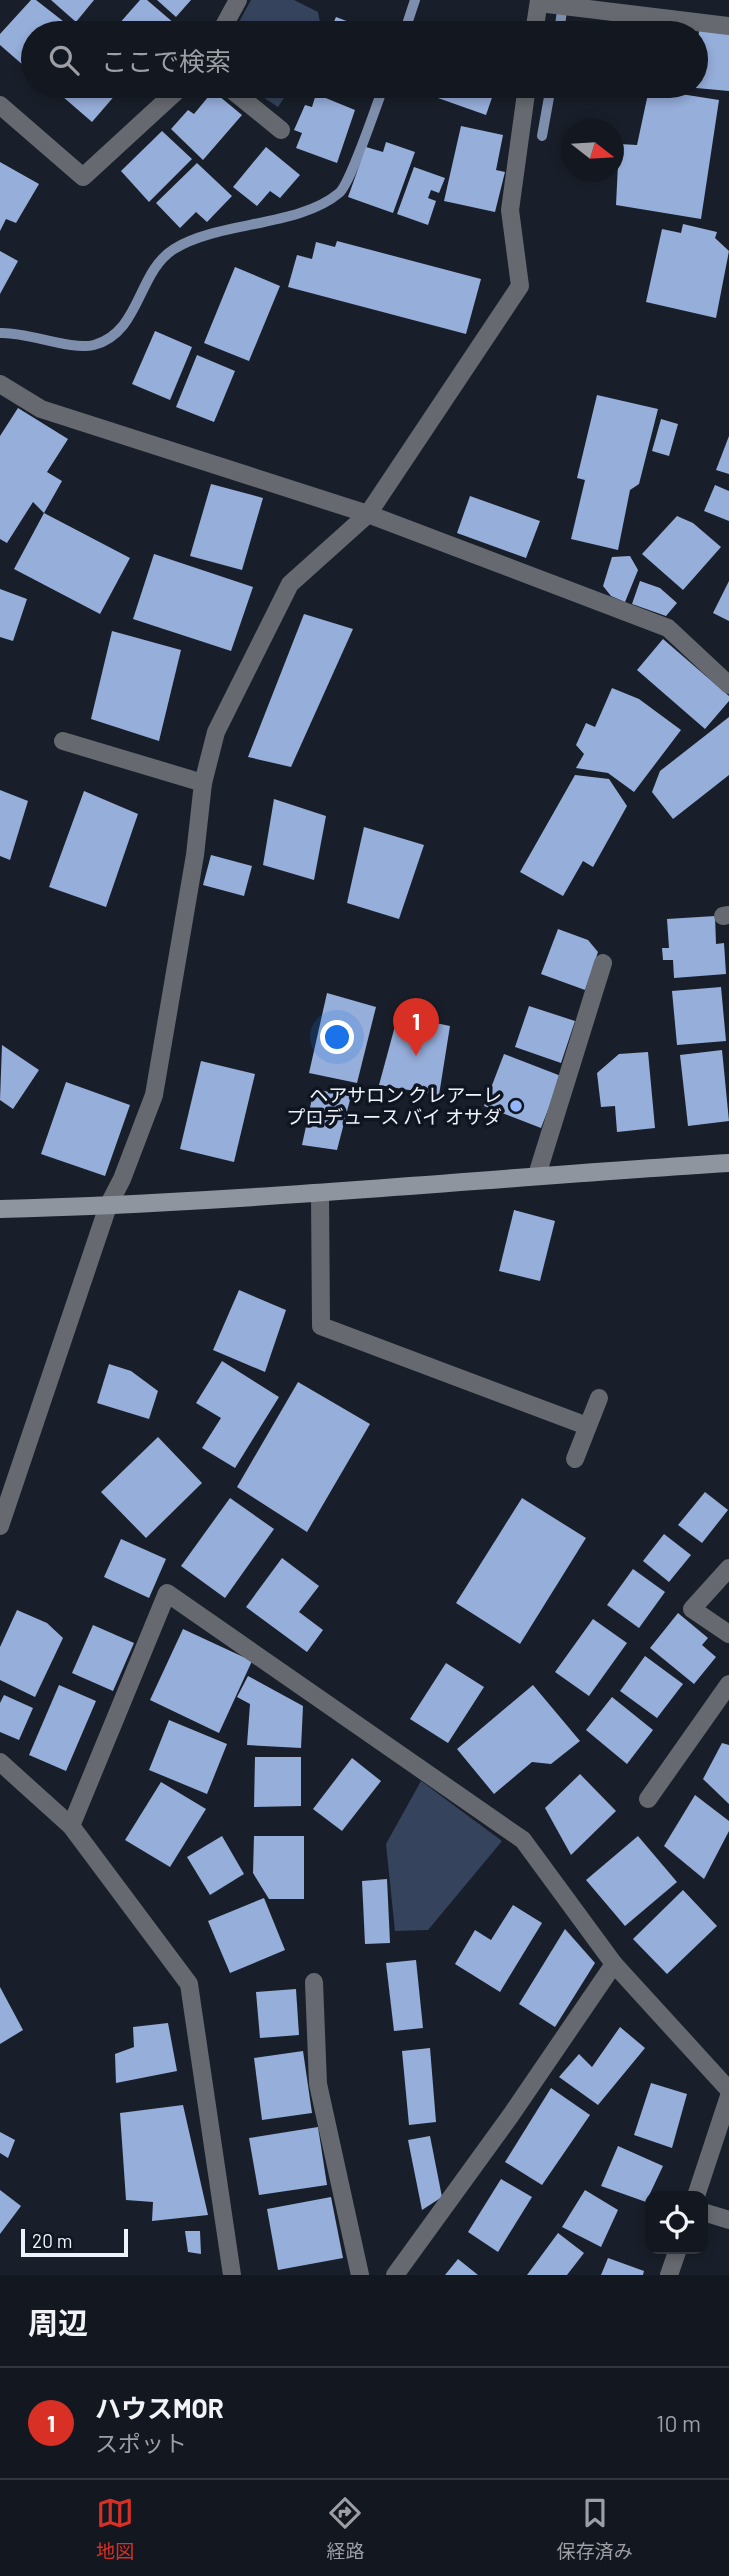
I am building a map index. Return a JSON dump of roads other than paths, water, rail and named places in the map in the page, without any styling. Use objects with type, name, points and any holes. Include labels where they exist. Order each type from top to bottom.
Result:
[{"type":"street","points":[[227,21],[238,0]]},
{"type":"street","points":[[538,21],[543,3],[689,21]]},
{"type":"street","points":[[708,23],[729,26]]},
{"type":"street","points":[[0,105],[83,177],[169,98]]},
{"type":"street","points":[[242,98],[281,130]]},
{"type":"street","points":[[0,1526],[108,1206],[122,1179],[154,1095],[195,855],[204,783],[216,732],[290,584],[368,514],[520,286],[510,210],[525,98]]},
{"type":"street","points":[[0,384],[41,409],[368,514],[668,628],[729,685]]},
{"type":"street","points":[[63,741],[204,783]]},
{"type":"street","points":[[537,1175],[603,963]]},
{"type":"street","points":[[0,1209],[108,1206],[320,1193],[729,1163]]},
{"type":"street","points":[[320,1193],[321,1326],[587,1426]]},
{"type":"street","points":[[575,1459],[599,1398]]},
{"type":"street","points":[[729,1568],[692,1609],[729,1634]]},
{"type":"street","points":[[71,1826],[167,1593],[523,1840],[614,1964],[729,2090]]},
{"type":"street","points":[[648,1799],[729,1684]]},
{"type":"street","points":[[0,1762],[71,1826],[189,1984],[232,2275]]},
{"type":"street","points":[[395,2275],[511,2115],[614,1964]]},
{"type":"street","points":[[314,1982],[318,2084],[360,2275]]},
{"type":"street","points":[[698,2191],[729,2096]]},
{"type":"street","points":[[708,2214],[729,2220]]},
{"type":"street","points":[[669,2275],[676,2254]]},
{"type":"waterway","points":[[408,21],[415,0]]},
{"type":"waterway","points":[[561,21],[563,3]]},
{"type":"waterway","points":[[0,333],[84,346],[109,338],[121,328],[130,315],[152,272],[174,249],[213,233],[303,212],[339,193],[356,160],[379,98]]},
{"type":"waterway","points":[[542,136],[549,98]]},
{"type":"place","name":"ハウスMOR","points":[[416,1056]]},
{"type":"place","name":"ヘアサロン クレアーレ プロデュース バイ オサダ","points":[[516,1106]]}]
